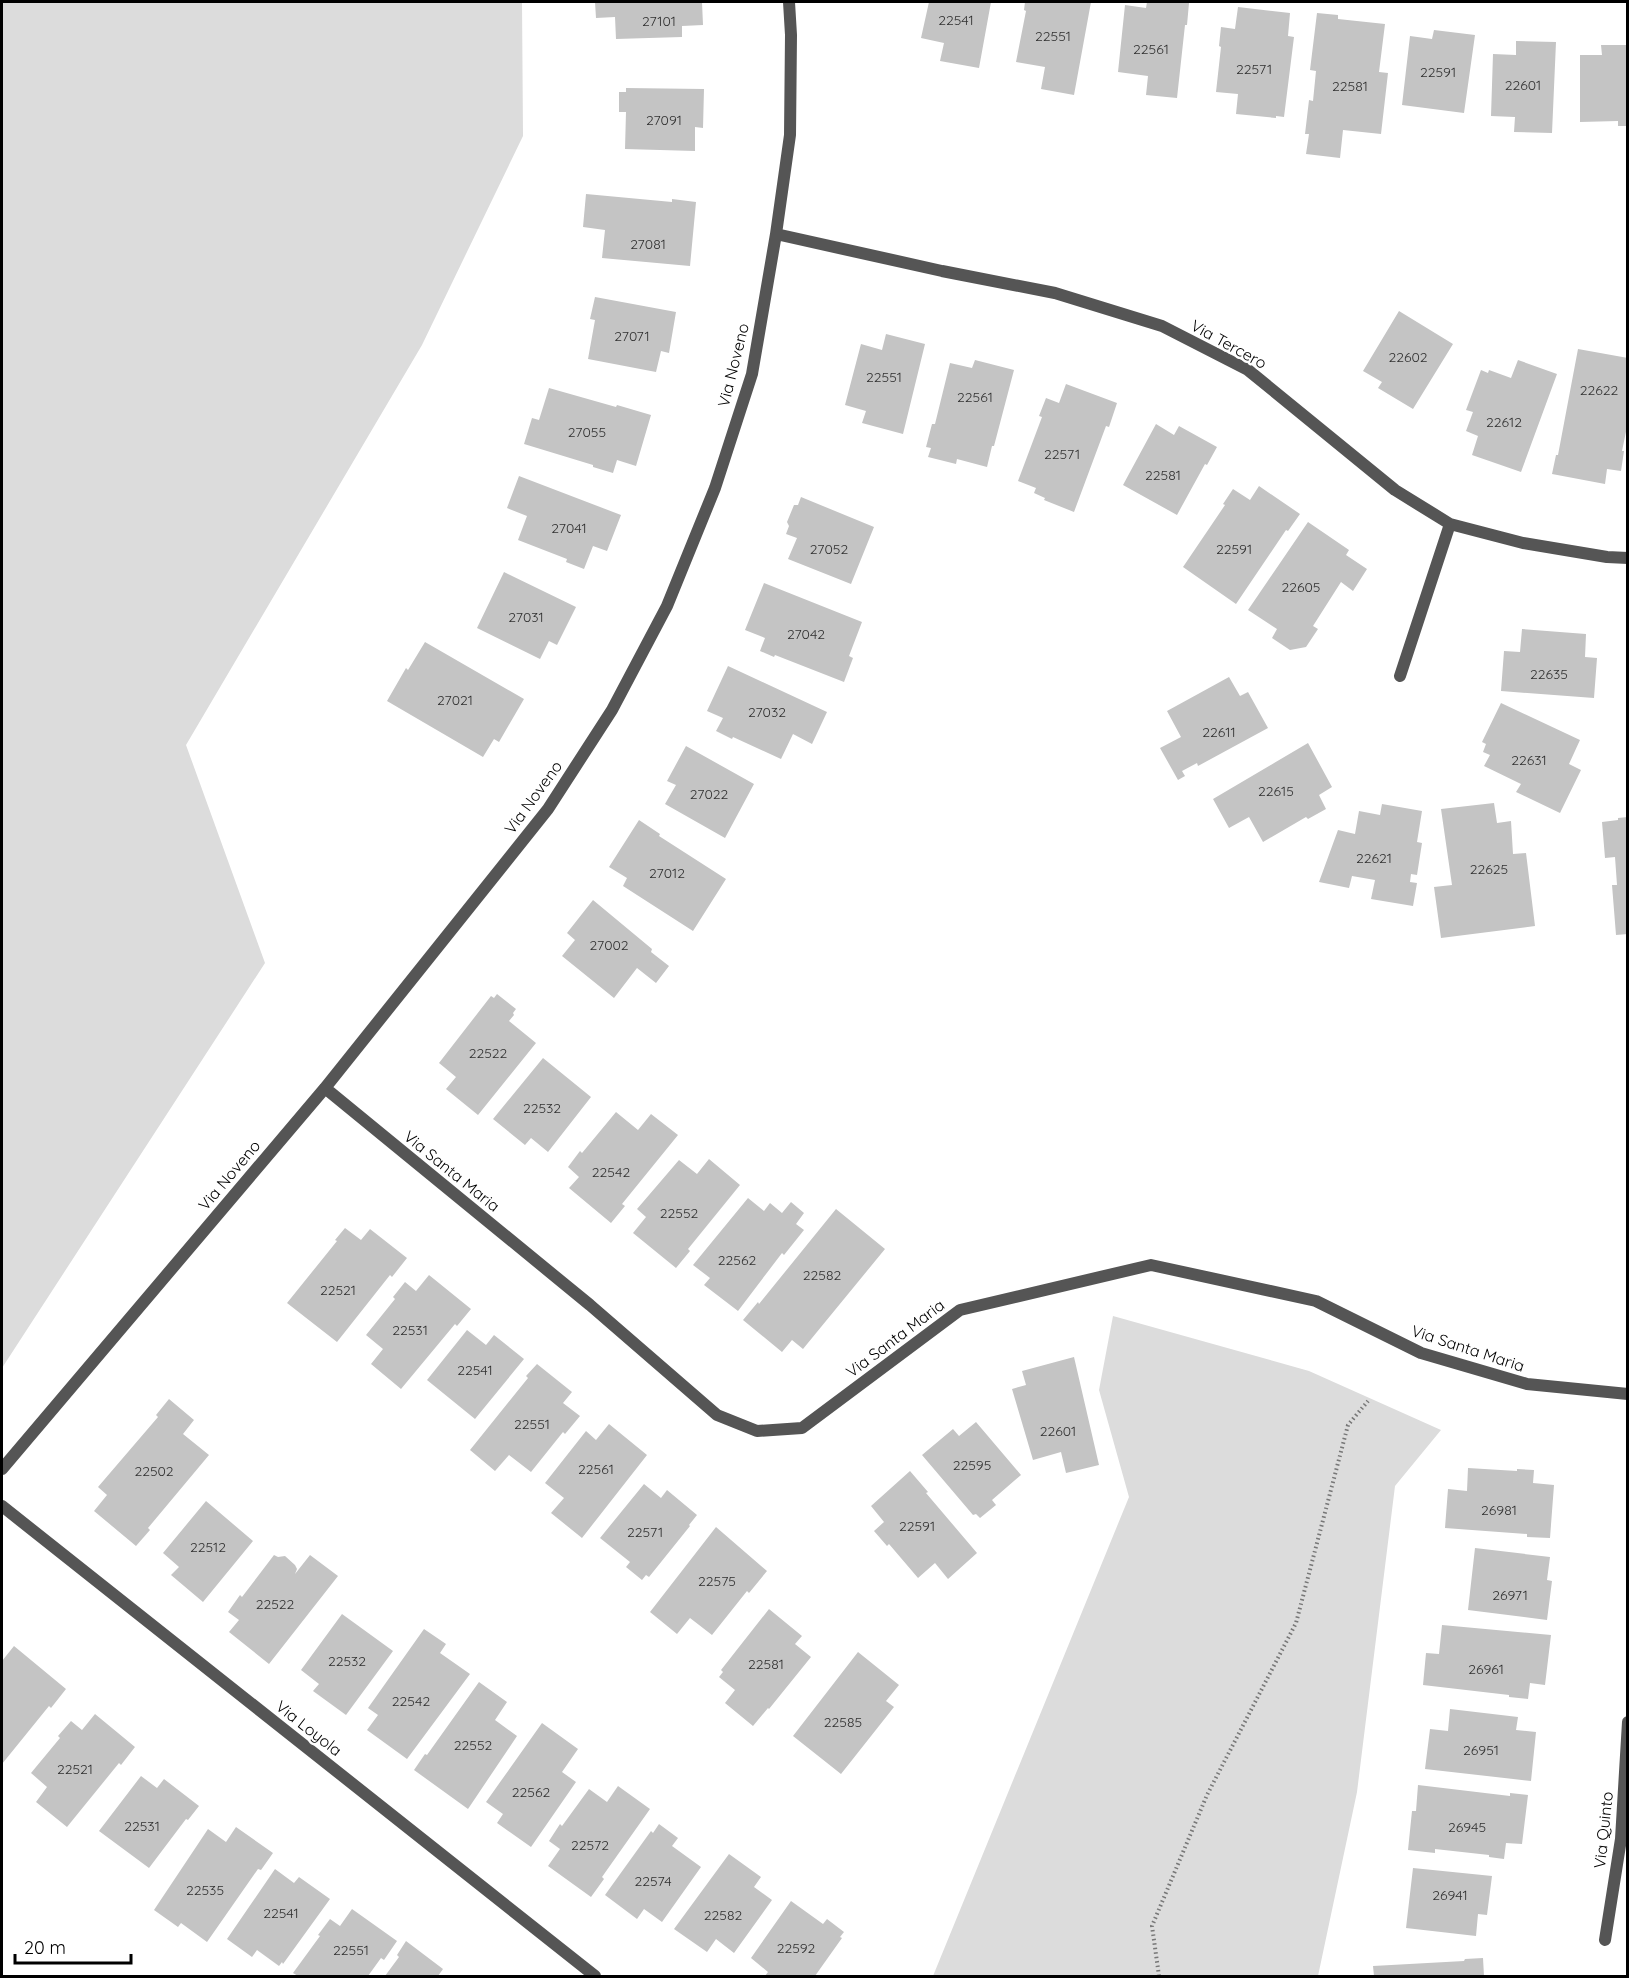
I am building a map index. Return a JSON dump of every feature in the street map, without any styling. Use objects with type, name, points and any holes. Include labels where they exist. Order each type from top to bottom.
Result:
[{"type":"street","name":"Via Noveno","points":[[2,1469],[325,1088],[548,809],[612,710],[667,606],[715,488],[752,374],[790,135],[789,2]]},
{"type":"street","name":"Via Tercero","points":[[776,234],[942,271],[1055,293],[1162,326],[1248,370],[1395,490],[1450,524],[1523,543],[1607,557],[1628,558]]},
{"type":"street","points":[[1400,676],[1450,524]]},
{"type":"street","name":"Via Santa Maria","points":[[325,1088],[590,1305],[717,1415],[757,1431],[802,1428],[960,1310],[1151,1265],[1316,1301],[1420,1353],[1527,1384],[1628,1394]]},
{"type":"street","name":"Via Loyola","points":[[2,1506],[595,1977]]},
{"type":"street","name":"Via Quinto","points":[[1605,1940],[1624,1839],[1628,1722]]},
{"type":"path","points":[[1159,1977],[1152,1926],[1207,1795],[1296,1623],[1348,1425],[1368,1401]]},
{"type":"shaded area","points":[[2,2],[522,2],[523,136],[422,345],[186,745],[265,963],[2,1368]]},
{"type":"shaded area","points":[[1113,1316],[1309,1371],[1441,1430],[1395,1486],[1357,1792],[1318,1976],[933,1976],[1129,1497],[1099,1390]]},
{"type":"building","points":[[595,2],[702,2],[703,25],[682,26],[682,37],[616,39],[615,17],[596,18]]},
{"type":"building","points":[[929,2],[991,2],[979,68],[940,61],[944,43],[921,38]]},
{"type":"building","points":[[1025,2],[1091,2],[1074,95],[1041,89],[1045,67],[1016,62],[1026,11],[1024,10]]},
{"type":"building","points":[[1147,2],[1189,3],[1177,98],[1146,95],[1148,76],[1118,72],[1125,5],[1146,8]]},
{"type":"building","points":[[1238,7],[1290,13],[1288,36],[1294,37],[1284,117],[1236,114],[1238,94],[1216,92],[1221,27],[1235,29]]},
{"type":"building","points":[[1317,13],[1338,15],[1338,19],[1385,24],[1379,72],[1388,73],[1381,134],[1343,130],[1340,158],[1306,154],[1309,134],[1305,134],[1309,100],[1313,101],[1316,71],[1310,70]]},
{"type":"building","points":[[1434,30],[1475,35],[1464,113],[1402,105],[1410,36],[1432,39]]},
{"type":"building","points":[[1516,41],[1556,42],[1552,133],[1514,132],[1515,117],[1491,116],[1493,54],[1516,55]]},
{"type":"building","points":[[1601,45],[1628,45],[1628,126],[1618,126],[1618,121],[1580,122],[1580,55],[1602,55]]},
{"type":"building","points":[[626,88],[704,89],[703,128],[695,127],[695,151],[625,149],[626,112],[619,112],[619,92],[626,92]]},
{"type":"building","points":[[586,194],[696,202],[690,266],[602,258],[605,230],[583,227]]},
{"type":"building","points":[[595,297],[676,312],[669,353],[661,351],[656,372],[588,359],[595,320],[590,319]]},
{"type":"building","points":[[1399,311],[1453,344],[1413,409],[1378,388],[1382,382],[1363,371]]},
{"type":"building","points":[[886,334],[925,344],[903,434],[862,423],[866,411],[845,405],[861,344],[882,350]]},
{"type":"building","points":[[1578,349],[1628,358],[1628,422],[1622,451],[1624,451],[1621,471],[1607,469],[1605,484],[1552,474],[1556,455],[1558,455]]},
{"type":"building","points":[[975,360],[1014,370],[987,467],[957,459],[956,464],[928,457],[931,448],[926,447],[932,424],[935,424],[950,363],[972,368]]},
{"type":"building","points":[[1518,360],[1557,374],[1521,472],[1472,455],[1478,436],[1466,431],[1473,412],[1466,410],[1481,370],[1488,373],[1489,370],[1511,378]]},
{"type":"building","points":[[1066,384],[1117,403],[1074,512],[1044,500],[1045,498],[1034,493],[1036,488],[1018,481],[1042,417],[1039,416],[1046,398],[1059,403]]},
{"type":"building","points":[[549,388],[651,415],[636,466],[617,460],[613,473],[524,444],[532,418],[539,420]]},
{"type":"building","points":[[1156,424],[1174,435],[1179,426],[1217,447],[1177,515],[1123,485]]},
{"type":"building","points":[[519,476],[621,515],[607,551],[593,546],[584,569],[566,562],[567,559],[518,540],[527,516],[507,508]]},
{"type":"building","points":[[1259,486],[1300,514],[1288,531],[1286,530],[1236,604],[1183,567],[1225,505],[1223,504],[1233,489],[1250,500]]},
{"type":"building","points":[[801,497],[874,527],[851,584],[788,559],[797,538],[786,534],[789,526],[787,522],[794,505],[798,505]]},
{"type":"building","points":[[1308,522],[1349,550],[1346,555],[1367,569],[1353,591],[1341,582],[1313,626],[1318,629],[1306,647],[1290,650],[1272,638],[1277,629],[1248,610]]},
{"type":"building","points":[[504,572],[576,607],[557,645],[549,641],[540,659],[477,628]]},
{"type":"building","points":[[764,583],[862,622],[849,656],[853,658],[844,682],[760,651],[765,638],[745,630]]},
{"type":"building","points":[[1522,629],[1586,634],[1585,657],[1597,658],[1594,698],[1501,691],[1504,651],[1520,652]]},
{"type":"building","points":[[425,642],[524,699],[499,742],[494,739],[483,757],[387,701],[406,668],[408,670]]},
{"type":"building","points":[[728,666],[827,712],[812,744],[793,734],[781,759],[716,731],[723,718],[707,711]]},
{"type":"building","points":[[1229,677],[1240,696],[1248,692],[1268,728],[1198,766],[1197,763],[1182,771],[1185,776],[1178,780],[1160,748],[1181,737],[1167,711]]},
{"type":"building","points":[[1501,703],[1580,740],[1569,764],[1581,770],[1560,813],[1516,792],[1521,784],[1484,766],[1490,755],[1483,752],[1486,744],[1482,742]]},
{"type":"building","points":[[1308,743],[1332,787],[1319,795],[1326,809],[1308,819],[1306,817],[1263,842],[1249,817],[1229,828],[1213,799]]},
{"type":"building","points":[[686,746],[754,784],[725,838],[665,804],[676,785],[667,781]]},
{"type":"building","points":[[1494,803],[1497,823],[1511,821],[1513,854],[1526,853],[1535,926],[1441,938],[1434,887],[1452,885],[1441,809]]},
{"type":"building","points":[[1382,804],[1422,811],[1417,842],[1422,843],[1417,875],[1411,874],[1410,882],[1417,883],[1413,906],[1371,899],[1375,880],[1352,876],[1349,888],[1319,882],[1338,830],[1355,834],[1359,811],[1380,815]]},
{"type":"building","points":[[1628,817],[1628,934],[1616,935],[1612,885],[1617,885],[1615,857],[1605,858],[1602,822]]},
{"type":"building","points":[[639,820],[660,834],[659,836],[726,879],[693,931],[623,886],[627,878],[609,867]]},
{"type":"building","points":[[593,900],[669,966],[656,983],[637,968],[614,998],[562,956],[575,940],[567,933]]},
{"type":"building","points":[[497,994],[516,1009],[509,1021],[536,1043],[478,1115],[446,1089],[456,1077],[439,1063],[491,996],[494,998]]},
{"type":"building","points":[[543,1058],[591,1097],[548,1152],[531,1138],[525,1145],[493,1119]]},
{"type":"building","points":[[616,1112],[638,1130],[651,1114],[678,1135],[622,1204],[625,1206],[611,1223],[569,1188],[579,1177],[568,1167]]},
{"type":"building","points":[[709,1159],[740,1185],[688,1249],[690,1251],[676,1268],[633,1233],[646,1217],[637,1209],[679,1160],[697,1174]]},
{"type":"building","points":[[748,1198],[764,1211],[770,1203],[782,1213],[791,1202],[804,1213],[796,1224],[804,1230],[784,1255],[782,1253],[738,1311],[704,1285],[710,1278],[693,1265]]},
{"type":"building","points":[[836,1209],[885,1249],[803,1349],[792,1340],[782,1352],[743,1320],[758,1302],[759,1304]]},
{"type":"building","points":[[345,1228],[361,1240],[370,1229],[407,1258],[392,1277],[390,1275],[337,1342],[287,1303]]},
{"type":"building","points":[[429,1275],[471,1309],[457,1326],[455,1324],[401,1389],[371,1364],[383,1349],[366,1335],[395,1299],[393,1297],[405,1282],[416,1291]]},
{"type":"building","points":[[467,1330],[486,1345],[494,1335],[524,1359],[475,1419],[427,1380]]},
{"type":"building","points":[[1074,1357],[1099,1465],[1066,1473],[1061,1452],[1033,1460],[1012,1389],[1026,1385],[1022,1371]]},
{"type":"building","points":[[537,1364],[572,1392],[563,1403],[580,1416],[565,1434],[563,1432],[531,1472],[509,1455],[495,1471],[470,1450]]},
{"type":"building","points":[[169,1399],[194,1420],[183,1434],[209,1455],[148,1528],[150,1530],[136,1546],[94,1511],[107,1495],[98,1487],[158,1417],[156,1415]]},
{"type":"building","points":[[976,1422],[1021,1475],[992,1500],[996,1505],[980,1518],[976,1514],[973,1515],[922,1455],[953,1429],[959,1436]]},
{"type":"building","points":[[609,1424],[647,1455],[582,1538],[551,1513],[564,1498],[545,1483],[586,1431],[596,1440]]},
{"type":"building","points":[[1468,1468],[1534,1470],[1533,1483],[1554,1485],[1550,1538],[1527,1537],[1527,1534],[1445,1528],[1448,1489],[1467,1491]]},
{"type":"building","points":[[910,1471],[977,1553],[948,1579],[935,1563],[918,1578],[889,1544],[887,1546],[874,1531],[884,1522],[871,1506]]},
{"type":"building","points":[[644,1484],[661,1498],[667,1490],[697,1515],[649,1577],[646,1575],[642,1580],[626,1567],[630,1562],[600,1538]]},
{"type":"building","points":[[206,1501],[253,1541],[203,1602],[171,1575],[179,1567],[163,1553]]},
{"type":"building","points":[[716,1527],[767,1571],[749,1593],[747,1591],[712,1635],[690,1618],[677,1634],[650,1612]]},
{"type":"building","points":[[1475,1548],[1550,1557],[1547,1580],[1552,1581],[1547,1620],[1468,1610]]},
{"type":"building","points":[[274,1555],[285,1556],[295,1565],[297,1569],[295,1574],[310,1555],[338,1576],[269,1664],[229,1632],[239,1620],[228,1612]]},
{"type":"building","points":[[769,1609],[802,1636],[795,1644],[811,1657],[753,1726],[725,1703],[735,1690],[719,1677],[723,1672],[721,1670]]},
{"type":"building","points":[[342,1614],[393,1651],[346,1715],[313,1691],[319,1684],[301,1670]]},
{"type":"building","points":[[1442,1625],[1551,1635],[1545,1685],[1530,1683],[1528,1699],[1423,1685],[1426,1653],[1439,1654]]},
{"type":"building","points":[[424,1629],[446,1644],[440,1653],[470,1674],[407,1759],[367,1730],[378,1715],[368,1708]]},
{"type":"building","points":[[14,1646],[66,1689],[51,1708],[49,1706],[2,1764],[2,1661]]},
{"type":"building","points":[[858,1652],[899,1685],[886,1701],[894,1707],[841,1774],[793,1736]]},
{"type":"building","points":[[479,1682],[507,1702],[495,1720],[517,1736],[468,1809],[414,1770]]},
{"type":"building","points":[[1450,1709],[1518,1717],[1516,1730],[1536,1732],[1531,1781],[1425,1769],[1430,1729],[1448,1731]]},
{"type":"building","points":[[95,1714],[135,1747],[121,1765],[119,1763],[67,1827],[36,1802],[47,1787],[31,1773],[71,1721],[82,1730]]},
{"type":"building","points":[[542,1723],[578,1749],[562,1772],[576,1782],[531,1847],[497,1823],[503,1814],[486,1802]]},
{"type":"building","points":[[141,1776],[157,1788],[164,1779],[199,1806],[188,1820],[186,1819],[149,1868],[99,1831]]},
{"type":"building","points":[[1418,1785],[1510,1796],[1510,1793],[1528,1795],[1522,1844],[1506,1843],[1504,1859],[1489,1857],[1489,1855],[1435,1849],[1435,1853],[1408,1850],[1412,1811],[1416,1811]]},
{"type":"building","points":[[618,1786],[650,1809],[602,1877],[604,1879],[591,1897],[548,1866],[560,1849],[549,1841],[589,1789],[607,1802]]},
{"type":"building","points":[[659,1824],[678,1838],[672,1846],[701,1867],[662,1922],[644,1909],[637,1919],[605,1895],[651,1831],[653,1833]]},
{"type":"building","points":[[236,1827],[273,1853],[261,1870],[258,1869],[207,1942],[181,1923],[178,1927],[154,1910],[208,1829],[226,1842]]},
{"type":"building","points":[[729,1854],[761,1877],[754,1887],[772,1900],[734,1953],[716,1939],[707,1952],[674,1929]]},
{"type":"building","points":[[1413,1868],[1492,1876],[1487,1915],[1478,1914],[1476,1936],[1406,1928]]},
{"type":"building","points":[[275,1869],[294,1883],[299,1877],[330,1899],[283,1964],[282,1962],[279,1966],[257,1950],[252,1957],[227,1939]]},
{"type":"building","points":[[791,1901],[823,1924],[827,1919],[844,1932],[840,1937],[842,1938],[815,1976],[765,1976],[768,1972],[751,1958]]},
{"type":"building","points":[[352,1909],[397,1941],[384,1960],[381,1958],[368,1976],[298,1976],[293,1973],[330,1919],[340,1926]]},
{"type":"building","points":[[406,1941],[443,1969],[438,1976],[385,1976],[399,1957],[397,1955]]},
{"type":"building","points":[[1483,1958],[1484,1976],[1374,1976],[1373,1966]]}]
